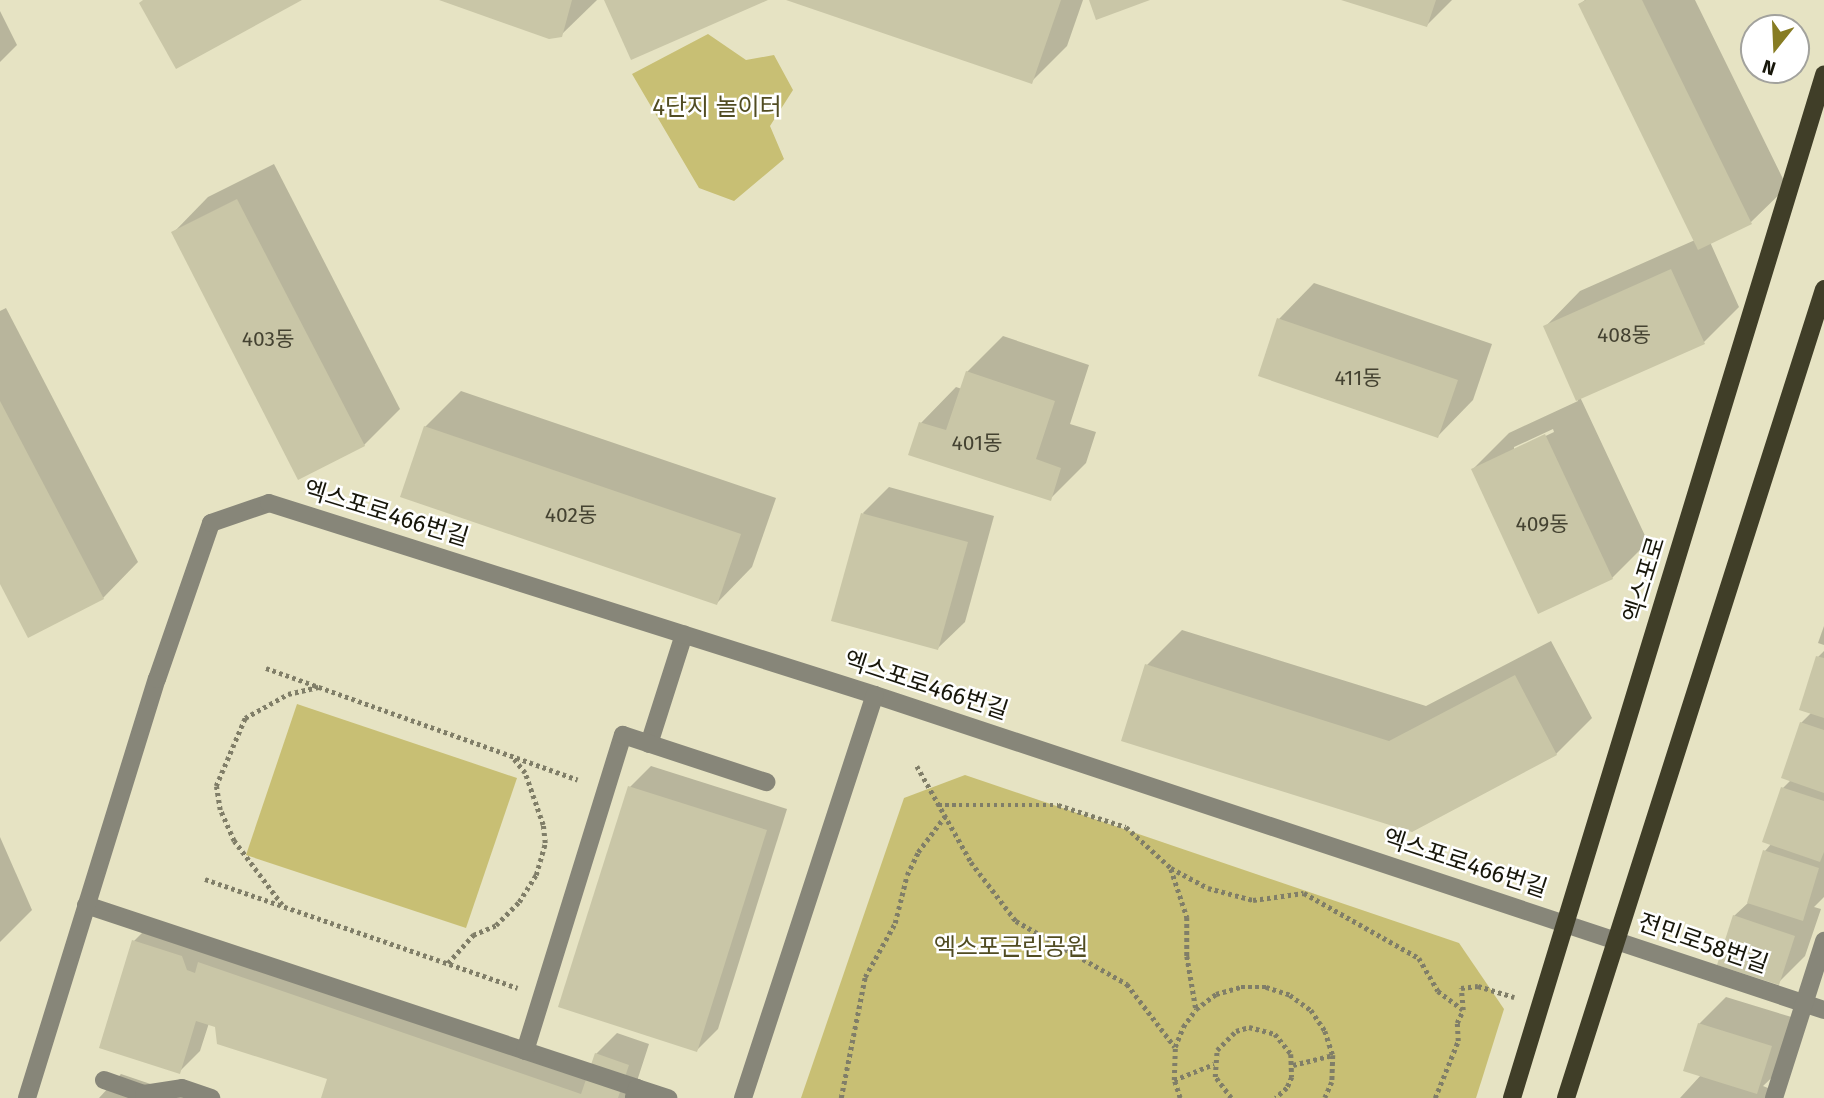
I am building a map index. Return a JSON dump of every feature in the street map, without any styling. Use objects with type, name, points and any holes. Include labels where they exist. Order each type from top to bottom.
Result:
[{"type":"main road","name":"엑스포로","points":[[1511,1098],[1819,107],[1824,75]]},
{"type":"main road","points":[[1566,1098],[1824,289]]},
{"type":"street","name":"엑스포로466번길","points":[[86,905],[211,523],[269,503],[875,695],[1566,923]]},
{"type":"street","points":[[649,744],[684,634]]},
{"type":"street","points":[[743,1098],[875,695]]},
{"type":"street","points":[[525,1051],[623,735],[766,782]]},
{"type":"street","points":[[27,1098],[86,905],[525,1051],[636,1093],[668,1098]]},
{"type":"street","name":"전민로58번길","points":[[1566,923],[1824,1010]]},
{"type":"street","points":[[1774,1098],[1824,941]]},
{"type":"street","points":[[104,1080],[144,1094],[183,1088],[211,1098]]},
{"type":"path","points":[[266,668],[578,780]]},
{"type":"path","points":[[283,906],[234,841],[220,810],[216,786],[245,718],[288,694],[318,687]]},
{"type":"path","points":[[447,963],[473,935],[496,925],[519,902],[536,875],[545,843],[543,825],[525,773],[511,756]]},
{"type":"path","points":[[917,766],[971,862],[1016,921],[1128,985],[1175,1047]]},
{"type":"path","points":[[938,805],[1058,805],[1126,827],[1171,868],[1208,888],[1253,900],[1304,893],[1419,958],[1438,991],[1463,1010]]},
{"type":"path","points":[[841,1098],[865,977],[895,923],[907,875],[918,852],[945,816]]},
{"type":"path","points":[[1171,868],[1187,917],[1186,956],[1196,1009]]},
{"type":"path","points":[[205,879],[542,996]]},
{"type":"path","points":[[1435,1098],[1458,1041],[1458,1023],[1463,1010],[1461,988],[1478,986],[1541,1006]]},
{"type":"path","points":[[1180,1098],[1174,1080],[1175,1047],[1183,1027],[1196,1009],[1216,994],[1241,987],[1266,987],[1290,995],[1311,1010],[1325,1031],[1333,1055],[1332,1082],[1325,1098]]},
{"type":"path","points":[[1231,1098],[1215,1077],[1217,1050],[1225,1039],[1249,1027],[1275,1034],[1285,1043],[1293,1065],[1287,1088],[1276,1098]]},
{"type":"path","points":[[1293,1065],[1333,1055]]},
{"type":"path","points":[[1174,1080],[1214,1064]]},
{"type":"green space","name":"4단지 놀이터","points":[[708,34],[746,60],[774,55],[793,90],[770,126],[784,159],[734,201],[699,188],[632,74]]},
{"type":"green space","points":[[297,704],[517,778],[466,928],[246,855]]},
{"type":"green space","name":"엑스포근린공원","points":[[965,775],[1459,943],[1504,1009],[1476,1098],[801,1098],[904,798]]},
{"type":"building","points":[[143,0],[302,0],[176,69],[139,3]]},
{"type":"building","points":[[439,0],[572,0],[562,37],[549,39]]},
{"type":"building","points":[[604,0],[768,0],[631,60]]},
{"type":"building","points":[[786,0],[1061,0],[1032,84]]},
{"type":"building","points":[[1089,0],[1150,0],[1096,20]]},
{"type":"building","points":[[1341,0],[1436,0],[1427,27]]},
{"type":"building","points":[[1586,0],[1642,0],[1752,224],[1698,250],[1578,4]]},
{"type":"building","points":[[237,199],[365,446],[298,480],[171,232]]},
{"type":"building","points":[[1671,269],[1705,344],[1576,401],[1543,326]]},
{"type":"building","points":[[1277,318],[1458,380],[1438,438],[1258,376]]},
{"type":"building","points":[[966,371],[1055,401],[1036,459],[1061,468],[1051,501],[908,455],[919,422],[946,430]]},
{"type":"building","points":[[0,401],[104,599],[28,638],[0,584]]},
{"type":"building","points":[[424,426],[741,534],[717,605],[400,497]]},
{"type":"building","points":[[1545,434],[1613,579],[1538,614],[1471,469]]},
{"type":"building","points":[[861,513],[968,542],[938,650],[831,621]]},
{"type":"building","points":[[1816,656],[1824,658],[1824,718],[1799,710]]},
{"type":"building","points":[[1145,664],[1389,741],[1515,675],[1557,755],[1412,832],[1121,741]]},
{"type":"building","points":[[1800,722],[1824,730],[1824,793],[1781,778]]},
{"type":"building","points":[[628,786],[767,830],[697,1052],[558,1007]]},
{"type":"building","points":[[1781,787],[1824,801],[1824,852],[1820,862],[1762,842]]},
{"type":"building","points":[[1763,850],[1819,868],[1803,921],[1747,903]]},
{"type":"building","points":[[1733,915],[1795,936],[1779,985],[1717,965]]},
{"type":"building","points":[[132,940],[182,956],[187,970],[195,973],[198,962],[581,1094],[595,1053],[629,1065],[618,1098],[321,1098],[327,1079],[217,1044],[215,1027],[196,1021],[180,1074],[99,1048]]},
{"type":"building","points":[[1698,1023],[1772,1046],[1757,1094],[1683,1071]]}]
